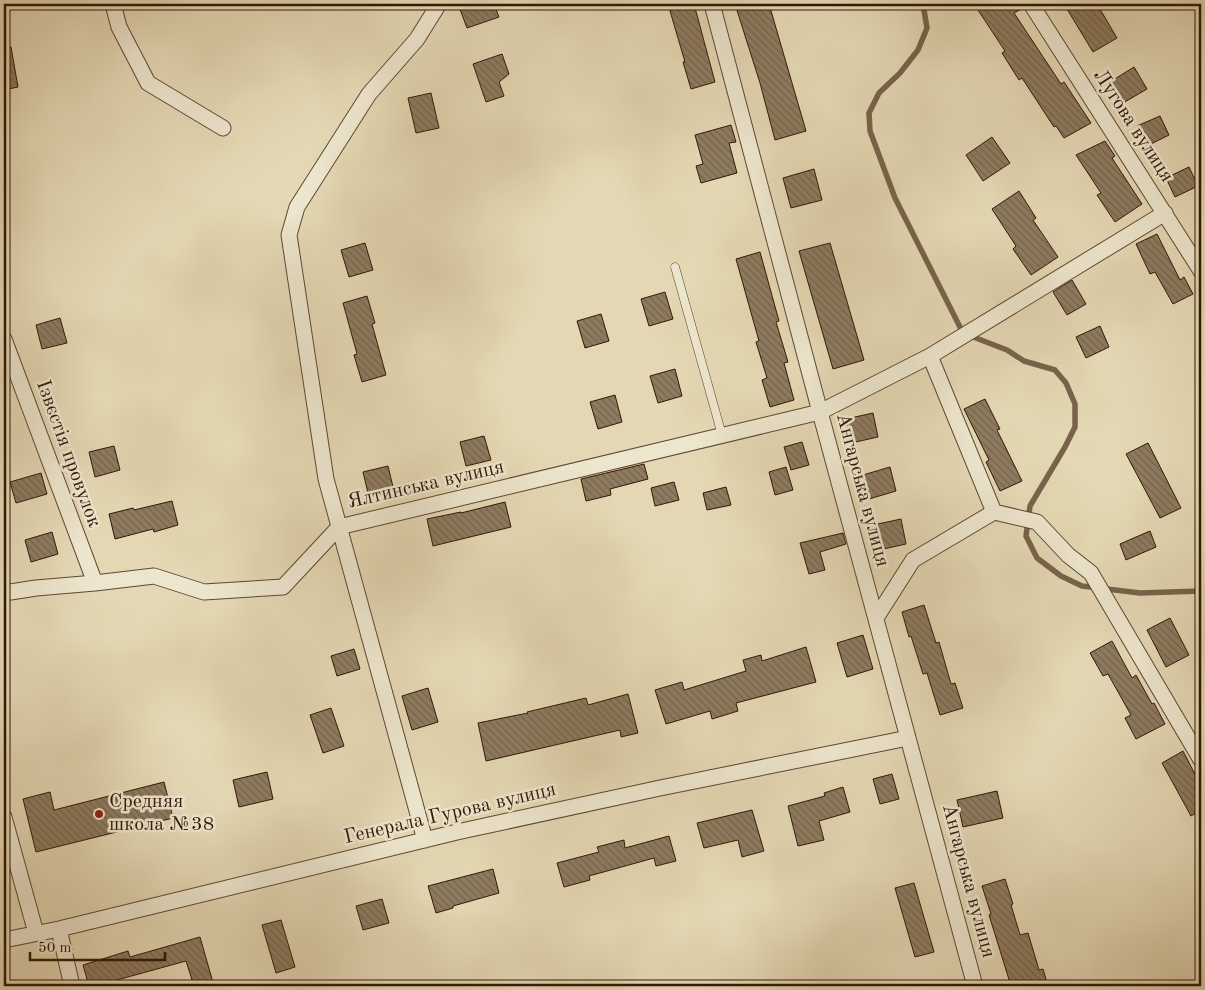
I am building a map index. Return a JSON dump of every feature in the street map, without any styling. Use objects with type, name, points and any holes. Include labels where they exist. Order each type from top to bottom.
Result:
[{"type":"street","points":[[113,4],[119,27],[148,83],[223,128]]},
{"type":"street","points":[[425,840],[326,479],[289,235],[297,207],[369,94],[417,39],[438,7],[437,4]]},
{"type":"street","name":"Ангарська вулиця","points":[[712,4],[975,986]]},
{"type":"street","name":"Лугова вулиця","points":[[1031,4],[1201,271]]},
{"type":"street","name":"Ялтинська вулиця","points":[[4,593],[154,576],[204,592],[283,587],[339,526],[820,412],[930,356],[1165,214]]},
{"type":"street","name":"Ізвєстія провулок","points":[[4,339],[95,583]]},
{"type":"street","points":[[930,356],[994,512]]},
{"type":"street","points":[[876,618],[913,560],[994,512],[1037,522],[1068,554],[1091,573],[1201,760]]},
{"type":"street","name":"Генерала Гурова вулиця","points":[[4,940],[59,929],[425,840],[660,788],[908,738]]},
{"type":"street","points":[[4,817],[36,933]]},
{"type":"street","points":[[59,929],[72,986]]},
{"type":"lane","points":[[675,268],[722,435]]},
{"type":"building","points":[[458,4],[494,4],[499,17],[467,28]]},
{"type":"building","points":[[668,4],[694,4],[715,82],[691,89]]},
{"type":"building","points":[[735,4],[769,4],[806,131],[775,140],[760,83]]},
{"type":"building","points":[[974,4],[1022,4],[1023,8],[1014,13],[1061,84],[1064,82],[1091,123],[1064,138],[1056,126],[1054,127],[1022,78],[1019,80],[1002,53],[1005,51]]},
{"type":"building","points":[[1064,4],[1097,4],[1117,38],[1093,52]]},
{"type":"building","points":[[11,47],[18,87],[4,90],[4,48]]},
{"type":"building","points":[[502,54],[509,74],[499,82],[504,96],[486,102],[473,64]]},
{"type":"building","points":[[1134,67],[1147,89],[1123,103],[1110,82]]},
{"type":"building","points":[[431,93],[439,128],[416,133],[408,98]]},
{"type":"building","points":[[1160,116],[1169,135],[1147,146],[1137,126]]},
{"type":"building","points":[[731,125],[736,142],[729,143],[737,173],[701,183],[696,166],[703,164],[695,135]]},
{"type":"building","points":[[992,137],[1010,163],[983,181],[966,155]]},
{"type":"building","points":[[1105,141],[1115,156],[1112,158],[1142,204],[1115,222],[1097,195],[1101,193],[1076,155]]},
{"type":"building","points":[[1189,167],[1198,186],[1175,197],[1166,178]]},
{"type":"building","points":[[814,169],[822,200],[791,208],[783,178]]},
{"type":"building","points":[[1019,191],[1036,218],[1033,220],[1058,257],[1031,275],[1013,249],[1016,246],[992,209]]},
{"type":"building","points":[[1157,234],[1180,280],[1184,277],[1193,294],[1173,304],[1155,272],[1150,274],[1136,244]]},
{"type":"building","points":[[365,243],[373,270],[349,277],[341,250]]},
{"type":"building","points":[[830,243],[864,360],[833,369],[799,251]]},
{"type":"building","points":[[760,252],[779,321],[776,322],[788,362],[784,363],[794,400],[770,407],[762,380],[767,378],[756,342],[759,341],[736,259]]},
{"type":"building","points":[[1072,280],[1086,304],[1067,315],[1053,292]]},
{"type":"building","points":[[665,292],[673,319],[649,326],[641,299]]},
{"type":"building","points":[[367,296],[375,323],[372,324],[386,375],[362,382],[354,355],[357,354],[343,303]]},
{"type":"building","points":[[601,314],[609,341],[585,348],[577,321]]},
{"type":"building","points":[[60,318],[67,343],[42,349],[36,325]]},
{"type":"building","points":[[1100,326],[1109,347],[1086,358],[1076,337]]},
{"type":"building","points":[[675,369],[682,396],[658,403],[650,376]]},
{"type":"building","points":[[615,395],[622,422],[598,429],[590,402]]},
{"type":"building","points":[[985,399],[1000,429],[997,430],[1022,481],[1000,491],[986,462],[989,460],[964,409]]},
{"type":"building","points":[[873,413],[878,437],[851,443],[846,419]]},
{"type":"building","points":[[484,436],[491,460],[466,466],[460,442]]},
{"type":"building","points":[[802,442],[809,465],[791,470],[784,447]]},
{"type":"building","points":[[1148,443],[1181,508],[1160,518],[1126,454]]},
{"type":"building","points":[[114,446],[120,470],[95,477],[89,452]]},
{"type":"building","points":[[644,464],[648,479],[610,489],[611,495],[586,501],[581,479]]},
{"type":"building","points":[[388,466],[394,491],[369,497],[363,472]]},
{"type":"building","points":[[786,467],[793,490],[775,495],[769,472]]},
{"type":"building","points":[[890,467],[896,491],[869,499],[863,475]]},
{"type":"building","points":[[41,473],[47,494],[16,503],[10,482]]},
{"type":"building","points":[[674,482],[679,500],[655,506],[651,488]]},
{"type":"building","points":[[726,487],[731,505],[707,510],[703,493]]},
{"type":"building","points":[[172,501],[178,525],[154,532],[153,529],[115,539],[109,514]]},
{"type":"building","points":[[505,502],[511,527],[433,546],[427,519]]},
{"type":"building","points":[[901,519],[906,544],[879,550],[873,525]]},
{"type":"building","points":[[1150,531],[1156,547],[1126,560],[1120,544]]},
{"type":"building","points":[[52,532],[58,554],[31,562],[25,540]]},
{"type":"building","points":[[843,533],[846,544],[820,552],[825,570],[809,574],[800,543]]},
{"type":"building","points":[[924,605],[936,643],[939,642],[951,684],[955,683],[963,708],[940,715],[927,673],[923,674],[902,612]]},
{"type":"building","points":[[1170,618],[1189,655],[1166,667],[1147,630]]},
{"type":"building","points":[[863,635],[873,669],[847,677],[837,643]]},
{"type":"building","points":[[1112,641],[1132,678],[1136,675],[1165,724],[1136,739],[1125,718],[1131,715],[1108,674],[1103,676],[1090,653]]},
{"type":"building","points":[[806,647],[816,682],[736,703],[738,711],[712,719],[710,711],[666,724],[655,690],[682,682],[684,690],[746,671],[743,660],[761,655],[762,661]]},
{"type":"building","points":[[354,649],[360,669],[337,676],[331,656]]},
{"type":"building","points":[[428,688],[438,722],[412,730],[402,696]]},
{"type":"building","points":[[628,694],[638,733],[621,737],[620,730],[486,761],[478,723],[528,713],[586,698],[588,705]]},
{"type":"building","points":[[331,708],[344,746],[323,753],[310,715]]},
{"type":"building","points":[[1183,751],[1201,786],[1201,810],[1191,816],[1162,763]]},
{"type":"building","points":[[267,772],[273,799],[239,807],[233,780]]},
{"type":"building","points":[[892,774],[899,799],[880,804],[873,779]]},
{"type":"building","name":"Средняя школа №38","points":[[164,782],[173,818],[36,852],[23,799],[50,792],[54,810]]},
{"type":"building","points":[[843,787],[850,812],[819,821],[824,840],[798,846],[788,806],[825,796],[824,793]]},
{"type":"building","points":[[997,791],[1003,818],[963,827],[957,800]]},
{"type":"building","points":[[752,810],[764,851],[742,857],[738,840],[704,848],[697,823]]},
{"type":"building","points":[[669,836],[676,861],[656,866],[654,858],[589,876],[590,880],[564,887],[557,863],[599,852],[597,847],[624,840],[625,848]]},
{"type":"building","points":[[493,869],[499,893],[453,906],[453,908],[436,913],[428,886]]},
{"type":"building","points":[[1005,879],[1020,935],[1028,933],[1039,970],[1043,969],[1048,986],[1011,986],[982,886]]},
{"type":"building","points":[[914,883],[934,952],[915,957],[895,888]]},
{"type":"building","points":[[382,899],[389,923],[363,930],[356,906]]},
{"type":"building","points":[[281,920],[295,967],[276,973],[262,925]]},
{"type":"building","points":[[200,937],[214,986],[194,986],[186,961],[89,986],[83,965],[128,951],[130,957]]},
{"type":"waterway","points":[[923,4],[927,28],[918,50],[900,73],[879,93],[869,113],[870,131],[895,198],[963,333],[1007,350],[1024,361],[1055,370],[1066,383],[1075,404],[1075,427],[1030,506],[1026,536],[1037,558],[1061,576],[1082,586],[1140,593],[1201,591]]},
{"type":"place","name":"Средняя школа №38","points":[[99,814]]}]
